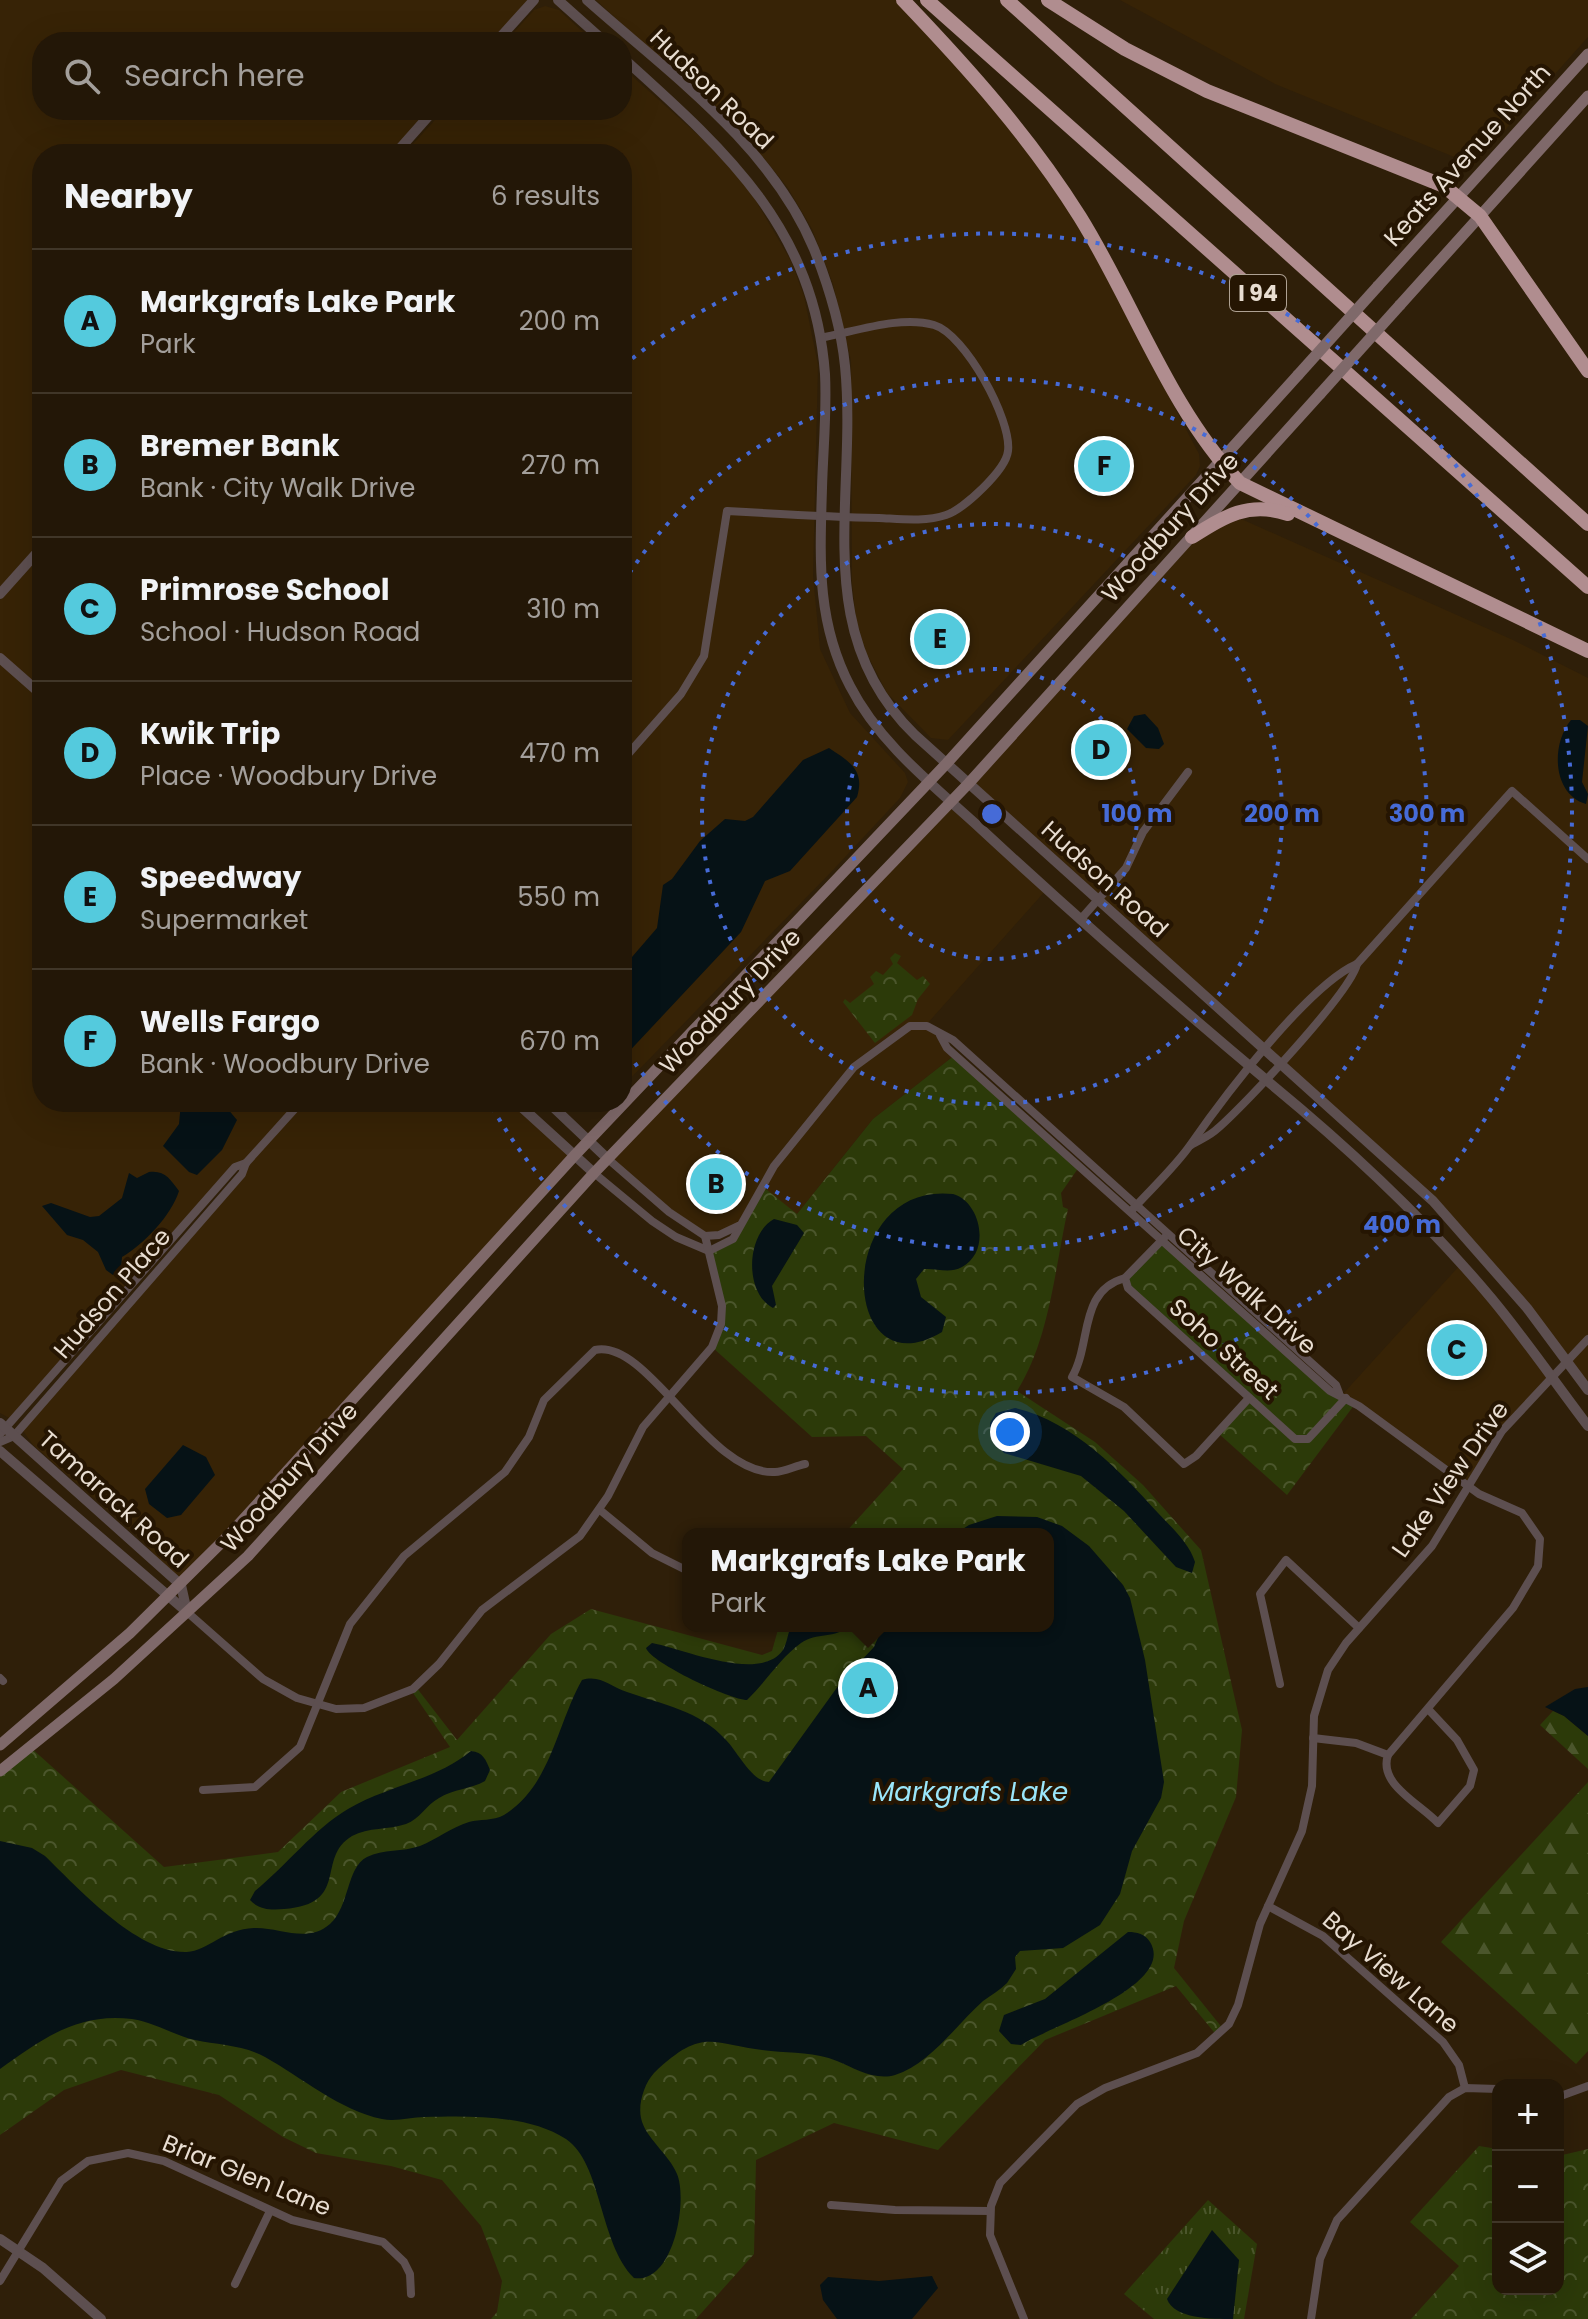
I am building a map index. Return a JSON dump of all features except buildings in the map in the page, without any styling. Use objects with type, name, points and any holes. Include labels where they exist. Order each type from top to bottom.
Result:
[{"type":"highway","points":[[903,0],[1022,131],[1081,218],[1205,445],[1240,483],[1588,651]]},
{"type":"highway","name":"I 94","points":[[927,0],[1588,587]]},
{"type":"highway","name":"I 94","points":[[1007,0],[1588,524]]},
{"type":"highway","points":[[1048,0],[1125,49],[1207,91],[1444,186],[1480,216],[1588,371]]},
{"type":"highway","points":[[1192,537],[1233,513],[1260,508],[1353,537]]},
{"type":"main road","name":"Keats Avenue North","points":[[1378,286],[1588,54]]},
{"type":"main road","name":"Keats Avenue North","points":[[1400,305],[1588,96]]},
{"type":"main road","name":"Woodbury Drive","points":[[632,1096],[947,763],[1378,286]]},
{"type":"main road","name":"Woodbury Drive","points":[[0,1771],[114,1679],[269,1534],[594,1173],[969,783],[1400,305]]},
{"type":"main road","name":"Woodbury Drive","points":[[0,1745],[181,1585],[617,1112]]},
{"type":"street","points":[[505,32],[534,0]]},
{"type":"street","points":[[558,0],[594,32]]},
{"type":"street","name":"Hudson Road","points":[[587,0],[622,32]]},
{"type":"street","name":"Hudson Road","points":[[632,41],[726,126],[771,176],[813,247],[841,334],[846,402],[845,592],[852,632],[866,669],[898,718],[1433,1201],[1520,1299],[1588,1390]]},
{"type":"street","name":"Hudson Road","points":[[632,66],[729,155],[756,188],[795,255],[820,338],[826,398],[820,590],[834,650],[860,706],[876,727],[951,802],[1080,920],[1265,1079],[1422,1223],[1489,1296],[1588,1426]]},
{"type":"street","points":[[404,144],[425,120]]},
{"type":"street","points":[[632,750],[681,694],[704,656],[727,511],[926,519],[950,514],[972,499],[1008,456],[1009,435],[965,349],[944,329],[914,323],[820,338]]},
{"type":"street","points":[[0,594],[32,558]]},
{"type":"street","points":[[0,658],[32,686]]},
{"type":"street","points":[[1080,920],[1128,866],[1143,832],[1188,772]]},
{"type":"street","points":[[1133,1209],[1190,1146],[1205,1121],[1266,1049],[1327,984],[1357,964],[1512,791],[1588,859]]},
{"type":"street","points":[[1190,1146],[1216,1131],[1265,1079],[1354,979],[1357,964]]},
{"type":"street","name":"City Walk Drive","points":[[709,1251],[733,1239],[774,1166],[854,1067],[910,1026],[925,1026],[940,1035],[947,1048],[1165,1237],[1330,1391],[1343,1395],[1468,1484],[1529,1520],[1540,1539],[1540,1558],[1513,1608],[1388,1755]]},
{"type":"street","name":"Hudson Place","points":[[0,1442],[14,1436],[242,1174],[246,1163],[292,1112]]},
{"type":"street","points":[[527,1112],[594,1173],[664,1229],[709,1251]]},
{"type":"street","points":[[559,1112],[669,1212],[705,1236],[719,1235],[740,1224]]},
{"type":"street","name":"Hudson Place","points":[[1,1428],[235,1167],[246,1163]]},
{"type":"street","points":[[187,1612],[274,1687],[320,1704],[336,1709],[364,1708],[413,1689],[439,1664],[482,1610],[572,1543],[600,1510],[632,1445],[712,1347],[719,1331],[722,1306],[705,1236]]},
{"type":"street","points":[[1165,1237],[1125,1278],[1106,1287],[1093,1303],[1072,1377],[1124,1407],[1184,1464],[1196,1456],[1249,1398]]},
{"type":"street","name":"Soho Street","points":[[1125,1278],[1130,1291],[1301,1442],[1311,1437],[1343,1395]]},
{"type":"street","name":"Lake View Drive","points":[[990,2211],[1005,2176],[1077,2104],[1105,2088],[1194,2054],[1221,2034],[1236,2010],[1251,1951],[1305,1824],[1312,1779],[1314,1716],[1325,1679],[1337,1656],[1432,1546],[1502,1431],[1588,1339]]},
{"type":"street","points":[[203,1790],[243,1790],[264,1781],[300,1747],[320,1704],[340,1643],[362,1608],[430,1531],[505,1472],[529,1437],[544,1400],[587,1355],[604,1348],[616,1351],[670,1396],[721,1449],[746,1465],[775,1472],[805,1464]]},
{"type":"street","name":"Tamarack Road","points":[[1,1428],[14,1436],[181,1585],[187,1612]]},
{"type":"street","name":"Tamarack Road","points":[[0,1451],[187,1612]]},
{"type":"street","points":[[600,1510],[652,1553],[682,1568]]},
{"type":"street","points":[[1280,1684],[1260,1594],[1286,1560],[1359,1628]]},
{"type":"street","points":[[1313,1738],[1356,1743],[1388,1755],[1385,1763],[1388,1780],[1438,1823],[1470,1786],[1474,1770],[1457,1740],[1428,1709]]},
{"type":"street","name":"Bay View Lane","points":[[1268,1906],[1328,1939],[1443,2042],[1459,2065],[1465,2088]]},
{"type":"street","points":[[1564,2095],[1588,2086]]},
{"type":"street","points":[[1311,2319],[1320,2259],[1337,2220],[1437,2107],[1465,2088],[1492,2089]]},
{"type":"street","name":"Briar Glen Lane","points":[[0,2281],[61,2181],[88,2161],[128,2153],[164,2161],[270,2211],[313,2227],[383,2242],[404,2262],[410,2274],[411,2294]]},
{"type":"street","points":[[831,2205],[895,2210],[990,2211],[993,2247],[1012,2283],[1024,2319]]},
{"type":"street","points":[[235,2284],[270,2211]]},
{"type":"street","points":[[0,2239],[18,2250],[101,2319]]},
{"type":"shaded area","points":[[0,0],[534,0],[505,32],[32,32],[32,120],[425,120],[404,144],[32,144],[32,1112],[527,1112],[575,1155],[181,1585],[138,1536],[33,1445],[21,1428],[216,1204],[245,1163],[235,1168],[11,1419],[0,1413]]},
{"type":"shaded area","points":[[596,0],[897,0],[984,92],[1076,219],[1199,454],[1200,466],[1196,475],[948,740],[931,738],[887,693],[866,652],[856,619],[852,582],[851,361],[833,284],[812,229],[788,188],[751,142]]},
{"type":"shaded area","points":[[1120,0],[1588,0],[1588,37],[1474,165],[1275,84]]},
{"type":"shaded area","points":[[545,6],[559,10],[583,32],[514,32],[534,10]]},
{"type":"shaded area","points":[[632,76],[715,150],[749,189],[791,261],[804,296],[818,365],[813,575],[820,649],[850,713],[905,773],[908,782],[900,798],[834,869],[632,1077],[632,144],[413,144],[435,120],[632,120]]},
{"type":"shaded area","points":[[1230,514],[1513,640],[1588,678],[1588,1390],[1463,1233],[969,783],[1192,537]]},
{"type":"shaded area","points":[[951,802],[1047,889],[926,1025],[955,1055],[873,1119],[797,1214],[740,1224],[705,1236],[608,1159]]},
{"type":"shaded area","points":[[1461,1264],[1552,1378],[1506,1427],[1468,1484],[1342,1395]]},
{"type":"green space","points":[[895,953],[901,956],[897,963],[917,980],[923,976],[930,984],[918,999],[912,1015],[875,1043],[843,1002],[845,999],[850,1003],[874,984],[870,977],[876,971],[883,975],[893,964],[890,958]]},
{"type":"green space","points":[[955,1055],[1079,1167],[1061,1193],[1063,1207],[1068,1209],[1050,1302],[1037,1349],[1017,1391],[1095,1442],[1143,1485],[1201,1550],[1242,1730],[1236,1797],[1184,1921],[1174,1968],[1224,2030],[1218,2037],[1176,1986],[1045,2040],[938,2150],[834,2123],[756,2160],[754,2254],[696,2319],[491,2319],[497,2312],[502,2281],[481,2226],[442,2180],[391,2166],[316,2153],[283,2137],[219,2095],[121,2070],[64,2090],[0,2135],[0,1771],[30,1747],[164,1867],[278,1852],[341,1792],[450,1747],[411,1690],[416,1687],[457,1740],[551,1634],[591,1609],[762,1655],[772,1651],[777,1632],[1054,1632],[1054,1528],[849,1528],[903,1469],[866,1436],[812,1437],[712,1347],[721,1324],[709,1251],[733,1239],[762,1186],[797,1214],[873,1119]]},
{"type":"green space","points":[[1162,1241],[1330,1391],[1355,1404],[1287,1495],[1218,1433],[1248,1398],[1130,1291],[1128,1277]]},
{"type":"green space","points":[[1553,1711],[1588,1736],[1588,1769],[1540,1725]]},
{"type":"green space","points":[[1588,1782],[1588,2051],[1576,2064],[1441,1942]]},
{"type":"green space","points":[[1479,2146],[1492,2148],[1492,2295],[1564,2295],[1564,2155],[1588,2149],[1588,2319],[1411,2319],[1459,2266],[1410,2222]]},
{"type":"green space","points":[[1208,2200],[1257,2244],[1244,2319],[1154,2319],[1124,2294]]},
{"type":"water","points":[[1145,714],[1158,728],[1164,744],[1159,749],[1146,748],[1127,729],[1134,716]]},
{"type":"water","points":[[1571,720],[1580,720],[1588,726],[1582,782],[1588,794],[1586,804],[1566,790],[1558,767],[1560,742]]},
{"type":"water","points":[[829,748],[857,773],[857,797],[790,871],[765,881],[741,932],[632,1048],[632,957],[657,928],[663,885],[672,879],[700,841],[725,819],[745,821],[753,817],[803,760]]},
{"type":"water","points":[[180,1112],[230,1112],[237,1120],[222,1150],[197,1175],[189,1172],[163,1146],[179,1124]]},
{"type":"water","points":[[149,1172],[163,1174],[179,1191],[163,1219],[148,1237],[122,1257],[121,1269],[113,1275],[106,1270],[98,1252],[83,1240],[67,1235],[42,1206],[51,1203],[90,1217],[99,1216],[122,1198],[129,1173],[137,1178]]},
{"type":"water","points":[[953,1194],[962,1198],[976,1216],[979,1227],[977,1250],[962,1267],[924,1269],[916,1279],[921,1297],[946,1317],[942,1332],[908,1343],[883,1335],[869,1312],[864,1281],[870,1248],[886,1219],[914,1199]]},
{"type":"water","points":[[774,1219],[797,1225],[804,1233],[772,1286],[776,1305],[773,1308],[757,1290],[752,1264],[758,1237]]},
{"type":"water","points":[[1015,1408],[1057,1424],[1111,1465],[1184,1542],[1195,1562],[1192,1573],[1176,1567],[1124,1511],[1081,1476],[1004,1453],[990,1436],[990,1423],[996,1413]]},
{"type":"water","points":[[183,1445],[206,1457],[215,1475],[181,1515],[167,1518],[149,1504],[145,1489]]},
{"type":"water","name":"Markgrafs Lake","points":[[997,1516],[1037,1517],[1062,1526],[1089,1546],[1123,1585],[1130,1598],[1145,1660],[1164,1782],[1161,1798],[1132,1851],[1120,1894],[1100,1925],[1063,1948],[1020,1951],[1015,1957],[1016,1969],[1007,1983],[983,2001],[931,2053],[908,2070],[895,2075],[872,2075],[812,2054],[710,2042],[698,2043],[671,2058],[650,2078],[640,2107],[643,2125],[677,2174],[681,2202],[675,2238],[668,2255],[659,2268],[648,2276],[634,2278],[623,2263],[587,2166],[578,2150],[566,2139],[534,2125],[478,2117],[382,2119],[351,2109],[257,2053],[195,2040],[132,2019],[94,2020],[61,2030],[0,2069],[0,1841],[32,1848],[45,1856],[110,1917],[129,1931],[168,1950],[194,1951],[243,1929],[312,1933],[330,1924],[336,1916],[355,1870],[367,1857],[420,1846],[463,1824],[500,1817],[520,1803],[543,1771],[582,1680],[600,1680],[692,1715],[726,1740],[757,1777],[769,1782],[841,1682],[874,1647],[880,1632],[1054,1632],[1054,1528],[964,1528]]},
{"type":"water","points":[[789,1632],[840,1632],[801,1643],[747,1700],[692,1680],[651,1655],[646,1648],[652,1643],[740,1664],[757,1664],[772,1659],[783,1650]]},
{"type":"water","points":[[1588,1687],[1588,1736],[1564,1716],[1545,1707],[1575,1689]]},
{"type":"water","points":[[471,1751],[481,1755],[487,1763],[490,1770],[485,1781],[444,1795],[406,1824],[352,1836],[341,1845],[335,1856],[325,1890],[318,1899],[284,1909],[261,1908],[250,1900],[255,1891],[336,1817],[363,1801],[442,1769]]},
{"type":"water","points":[[1128,1932],[1148,1939],[1153,1958],[1145,1974],[1128,1989],[1021,2045],[1011,2044],[999,2031],[1004,2015],[1045,1999]]},
{"type":"water","points":[[1212,2230],[1239,2260],[1233,2319],[1185,2314],[1171,2306],[1167,2299]]},
{"type":"water","points":[[932,2276],[938,2288],[912,2319],[837,2319],[823,2300],[820,2285],[828,2277],[879,2281]]},
{"type":"place","name":"Wells Fargo","points":[[1104,466]]},
{"type":"place","name":"Speedway","points":[[940,639]]},
{"type":"place","name":"Kwik Trip","points":[[1101,750]]},
{"type":"place","name":"Bremer Bank","points":[[716,1184]]},
{"type":"place","name":"Primrose School","points":[[1457,1350]]},
{"type":"place","name":"Markgrafs Lake Park","points":[[868,1688]]}]
